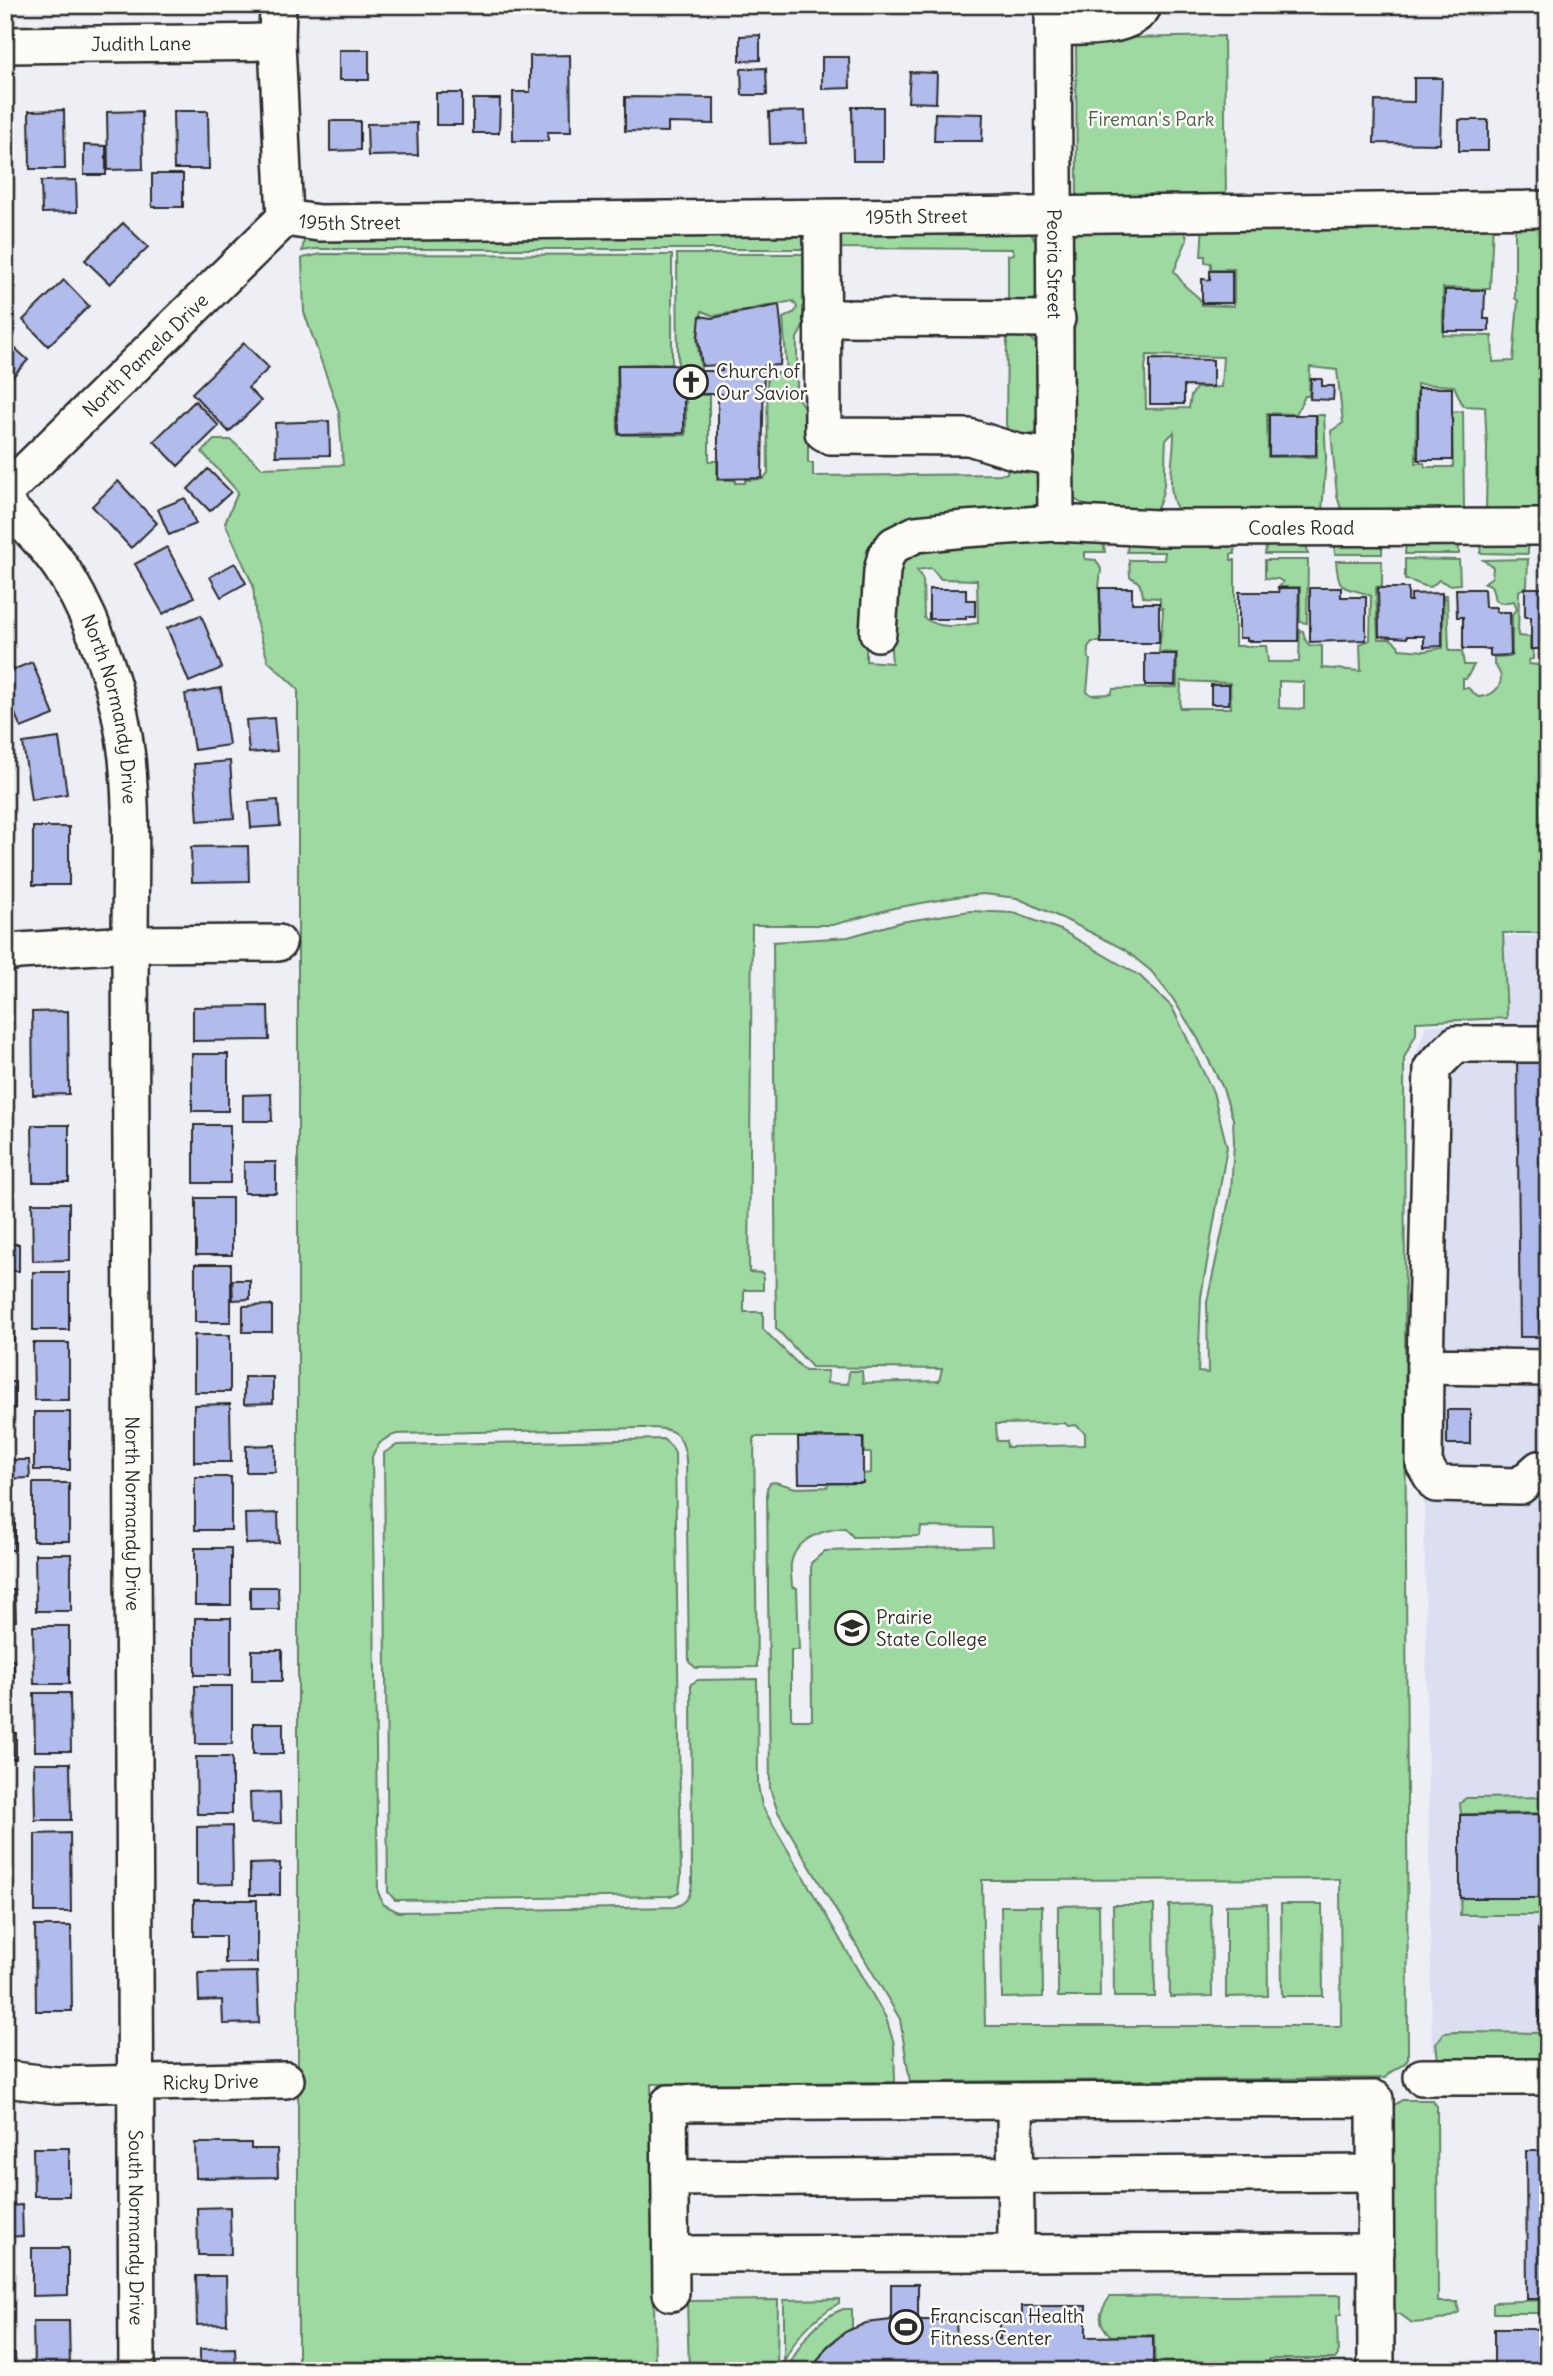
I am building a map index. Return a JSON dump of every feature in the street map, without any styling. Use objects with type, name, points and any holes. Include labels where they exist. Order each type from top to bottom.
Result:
[{"type":"street","points":[[278,5],[277,42],[285,218]]},
{"type":"street","points":[[1054,16],[1102,27],[1125,21],[1144,5]]},
{"type":"street","name":"Peoria Street","points":[[1054,16],[1056,523]]},
{"type":"street","name":"Judith Lane","points":[[5,45],[277,42]]},
{"type":"street","name":"195th Street","points":[[285,218],[319,223],[1548,209]]},
{"type":"street","name":"North Pamela Drive","points":[[5,492],[285,218]]},
{"type":"street","points":[[822,218],[823,432],[830,436],[969,437],[1017,452],[1056,457]]},
{"type":"street","points":[[822,318],[1056,319]]},
{"type":"street","name":"North Normandy Drive","points":[[5,505],[38,537],[68,578],[94,633],[114,690],[127,756],[136,2083]]},
{"type":"street","name":"Coales Road","points":[[878,633],[882,571],[887,555],[894,545],[916,534],[1056,523],[1157,528],[1548,527]]},
{"type":"street","points":[[5,954],[130,944],[278,943]]},
{"type":"street","points":[[1548,1044],[1456,1044],[1432,1068],[1424,1464],[1436,1483],[1520,1486],[1539,1469],[1548,1469]]},
{"type":"street","points":[[1425,1366],[1548,1368]]},
{"type":"street","points":[[1422,2077],[1548,2077]]},
{"type":"street","name":"Ricky Drive","points":[[5,2079],[57,2085],[286,2080]]},
{"type":"street","name":"South Normandy Drive","points":[[136,2083],[137,2371]]},
{"type":"street","points":[[671,2293],[669,2103],[1375,2099],[1376,2371]]},
{"type":"street","points":[[1015,2101],[1016,2252]]},
{"type":"street","points":[[670,2178],[1375,2173]]},
{"type":"street","points":[[671,2253],[1376,2252]]},
{"type":"shaded area","points":[[1501,936],[1548,936],[1548,2050],[1432,2051],[1417,1050],[1426,1025],[1499,1023]]},
{"type":"green space","name":"Fireman's Park","points":[[1224,36],[1226,199],[1077,200],[1076,39]]},
{"type":"green space","points":[[1548,220],[1548,304],[1544,304],[1543,350],[1548,350],[1548,512],[1486,512],[1485,407],[1463,406],[1454,386],[1417,384],[1416,463],[1424,463],[1425,467],[1453,467],[1452,412],[1463,411],[1464,509],[1459,513],[1343,515],[1337,496],[1331,431],[1343,423],[1337,370],[1310,367],[1309,396],[1305,396],[1296,414],[1267,413],[1268,457],[1317,457],[1317,415],[1324,415],[1326,458],[1322,511],[1181,513],[1172,497],[1171,486],[1174,432],[1166,440],[1164,486],[1155,512],[1101,510],[1072,497],[1065,229],[1185,229],[1187,240],[1174,271],[1185,286],[1199,298],[1202,305],[1234,306],[1234,269],[1211,269],[1211,263],[1205,262],[1205,256],[1201,256],[1203,224],[1493,222],[1490,289],[1443,288],[1443,335],[1492,336],[1493,362],[1513,361],[1518,301],[1515,298],[1515,221]],"holes":[[[1147,355],[1223,357],[1221,387],[1196,388],[1189,408],[1146,409]]]},
{"type":"green space","points":[[799,231],[810,249],[302,251],[305,236]]},
{"type":"green space","points":[[1028,231],[1038,252],[1038,294],[1029,303],[1016,306],[1008,306],[1008,255],[1014,254],[1013,249],[834,248],[836,237],[841,232]]},
{"type":"green space","name":"Prairie State College","points":[[322,254],[672,255],[672,363],[617,365],[618,435],[686,435],[686,395],[709,395],[709,461],[717,461],[717,480],[745,483],[745,480],[763,479],[768,473],[767,373],[787,373],[783,318],[795,312],[797,307],[793,301],[714,316],[702,311],[697,339],[701,370],[685,370],[685,365],[678,365],[677,254],[807,254],[808,318],[797,338],[797,397],[808,413],[808,463],[813,463],[813,476],[1005,474],[1009,463],[1017,461],[1028,463],[1037,469],[1039,503],[1031,513],[992,520],[916,526],[895,534],[880,548],[871,585],[866,661],[892,663],[887,599],[891,558],[932,540],[962,533],[1102,536],[1105,552],[1085,552],[1085,559],[1096,560],[1101,569],[1101,642],[1092,642],[1088,647],[1090,660],[1087,692],[1092,695],[1111,694],[1113,689],[1177,687],[1177,653],[1159,652],[1163,620],[1160,598],[1143,597],[1140,585],[1130,577],[1129,560],[1164,560],[1165,552],[1127,552],[1129,535],[1229,536],[1235,554],[1231,554],[1231,560],[1235,560],[1235,646],[1266,646],[1268,662],[1299,662],[1300,630],[1309,645],[1322,646],[1322,668],[1361,671],[1360,644],[1370,640],[1371,596],[1342,585],[1336,561],[1382,561],[1382,586],[1376,587],[1378,639],[1391,639],[1399,649],[1425,651],[1443,648],[1444,595],[1447,595],[1449,651],[1462,651],[1464,665],[1474,665],[1466,679],[1463,679],[1463,688],[1468,688],[1478,697],[1491,694],[1499,686],[1501,681],[1494,665],[1494,657],[1512,656],[1512,614],[1517,609],[1514,601],[1502,603],[1495,600],[1492,587],[1484,583],[1492,577],[1493,567],[1483,560],[1528,559],[1527,586],[1519,591],[1518,636],[1530,637],[1533,659],[1529,660],[1529,664],[1548,666],[1548,933],[1503,933],[1507,1018],[1416,1022],[1416,1034],[1404,1058],[1408,2059],[1385,2078],[910,2082],[900,2019],[778,1812],[770,1789],[767,1488],[770,1483],[775,1482],[796,1488],[863,1483],[863,1474],[871,1473],[871,1453],[864,1453],[864,1437],[754,1437],[757,1667],[696,1668],[689,1662],[686,1460],[681,1441],[672,1432],[658,1428],[639,1428],[397,1434],[384,1440],[374,1452],[378,1892],[383,1904],[398,1912],[675,1907],[683,1903],[689,1895],[692,1883],[691,1684],[698,1680],[757,1679],[758,1785],[762,1806],[886,2018],[894,2044],[895,2082],[651,2084],[655,2371],[298,2371],[298,689],[268,661],[256,621],[253,585],[225,523],[238,492],[202,452],[214,440],[231,440],[262,468],[343,465],[339,412],[304,312],[302,258]],"holes":[[[931,568],[941,579],[977,580],[978,623],[944,626],[924,618],[923,580],[917,570]],[[1181,681],[1230,683],[1231,708],[1180,708]],[[1279,681],[1304,682],[1304,709],[1279,708]],[[984,894],[1017,898],[1124,949],[1151,971],[1173,999],[1197,1037],[1222,1086],[1233,1119],[1231,1191],[1207,1302],[1208,1373],[1198,1372],[1201,1297],[1227,1147],[1213,1092],[1172,1007],[1140,976],[1061,930],[1014,913],[970,911],[901,922],[848,937],[773,942],[776,1328],[812,1367],[942,1369],[939,1381],[863,1383],[862,1371],[849,1371],[848,1384],[827,1383],[828,1371],[805,1371],[763,1329],[763,1312],[744,1312],[744,1290],[763,1290],[763,1273],[749,1272],[752,925],[833,925],[894,908]],[[1065,1423],[1068,1426],[1076,1425],[1085,1433],[1085,1445],[1007,1447],[1006,1441],[997,1441],[996,1424]],[[921,1527],[991,1528],[992,1546],[825,1551],[811,1563],[812,1720],[793,1720],[791,1650],[799,1650],[797,1588],[792,1587],[791,1564],[798,1548],[819,1533],[845,1528],[853,1537],[920,1536]],[[1340,1879],[1341,2026],[985,2026],[982,1880]]]},
{"type":"green space","points":[[1023,331],[1040,348],[1039,431],[1027,437],[1011,436],[1006,425],[1007,333]]},
{"type":"green space","points":[[1308,535],[1308,554],[1265,554],[1267,540]]},
{"type":"green space","points":[[1335,535],[1382,545],[1382,554],[1335,554]]},
{"type":"green space","points":[[1406,540],[1459,542],[1459,554],[1405,554]]},
{"type":"green space","points":[[1482,540],[1528,540],[1528,554],[1480,553]]},
{"type":"green space","points":[[1405,559],[1459,560],[1460,584],[1449,585],[1439,580],[1431,587],[1405,580]]},
{"type":"green space","points":[[1265,560],[1308,560],[1307,623],[1300,622],[1300,587],[1279,587],[1283,582],[1265,578]]},
{"type":"green space","points":[[663,1439],[675,1453],[681,1877],[679,1892],[670,1896],[395,1900],[388,1892],[384,1453],[397,1445]]},
{"type":"green space","points":[[1548,1797],[1548,1813],[1461,1814],[1460,1803],[1466,1798]]},
{"type":"green space","points":[[1461,1898],[1548,1898],[1548,1915],[1460,1915]]},
{"type":"green space","points":[[1211,1904],[1212,1996],[1170,1997],[1169,1905]]},
{"type":"green space","points":[[1267,1904],[1268,1996],[1226,1997],[1226,1905]]},
{"type":"green space","points":[[1281,1904],[1322,1904],[1323,1996],[1282,1996]]},
{"type":"green space","points":[[1099,1905],[1100,1997],[1058,1997],[1058,1906]]},
{"type":"green space","points":[[1113,1905],[1154,1905],[1155,1997],[1114,1997]]},
{"type":"green space","points":[[1001,1906],[1042,1906],[1043,1997],[1002,1998]]},
{"type":"green space","points":[[1444,2033],[1548,2033],[1548,2057],[1448,2065],[1438,2060],[1436,2044]]},
{"type":"green space","points":[[1402,2100],[1432,2100],[1437,2106],[1438,2302],[1457,2302],[1459,2312],[1443,2319],[1412,2323],[1400,2314],[1387,2314],[1390,2108]]},
{"type":"green space","points":[[1341,2295],[1341,2314],[1337,2316],[1338,2355],[1335,2359],[1269,2359],[1268,2371],[1155,2371],[1154,2335],[1111,2336],[1101,2321],[1103,2307],[1110,2297]]},
{"type":"green space","points":[[839,2299],[839,2303],[822,2314],[800,2336],[784,2362],[784,2300]]},
{"type":"green space","points":[[778,2300],[777,2371],[689,2371],[687,2301]]},
{"type":"green space","points":[[1548,2300],[1548,2313],[1493,2313],[1493,2304],[1496,2302]]},
{"type":"green space","points":[[843,2309],[852,2309],[852,2328],[829,2344],[810,2371],[787,2371],[816,2326]]},
{"type":"building","points":[[432,5],[466,5],[466,11],[432,12]]},
{"type":"building","points":[[1222,5],[1247,5],[1247,10],[1222,10]]},
{"type":"building","points":[[760,35],[760,60],[740,61],[740,36]]},
{"type":"building","points":[[339,50],[369,50],[369,80],[339,80]]},
{"type":"building","points":[[570,55],[571,132],[548,132],[548,141],[513,141],[513,92],[530,92],[530,56]]},
{"type":"building","points":[[822,57],[849,57],[850,88],[822,89]]},
{"type":"building","points":[[766,68],[767,95],[742,95],[741,69]]},
{"type":"building","points":[[910,72],[937,73],[936,103],[908,102]]},
{"type":"building","points":[[1414,78],[1442,78],[1440,144],[1374,143],[1375,101],[1414,102]]},
{"type":"building","points":[[436,93],[462,93],[462,125],[436,125]]},
{"type":"building","points":[[625,97],[714,98],[714,124],[668,123],[668,132],[625,131]]},
{"type":"building","points":[[473,99],[500,99],[499,133],[473,133]]},
{"type":"building","points":[[852,107],[883,107],[883,161],[853,161]]},
{"type":"building","points":[[64,110],[65,169],[30,169],[29,111]]},
{"type":"building","points":[[142,111],[143,169],[108,170],[107,112]]},
{"type":"building","points":[[173,111],[208,111],[209,169],[174,169]]},
{"type":"building","points":[[805,111],[806,143],[770,144],[769,112]]},
{"type":"building","points":[[935,113],[983,114],[982,141],[934,141]]},
{"type":"building","points":[[1459,120],[1488,120],[1488,151],[1459,151]]},
{"type":"building","points":[[330,121],[360,121],[360,150],[330,151]]},
{"type":"building","points":[[417,123],[418,155],[368,156],[367,124]]},
{"type":"building","points":[[84,145],[106,146],[106,175],[84,175]]},
{"type":"building","points":[[152,174],[183,174],[183,207],[152,207]]},
{"type":"building","points":[[76,180],[77,212],[42,213],[41,181]]},
{"type":"building","points":[[123,223],[148,247],[110,284],[85,260]]},
{"type":"building","points":[[1210,271],[1232,271],[1232,303],[1202,303],[1202,279],[1210,280]]},
{"type":"building","points":[[5,278],[14,287],[5,296]]},
{"type":"building","points":[[64,280],[89,306],[48,346],[23,320]]},
{"type":"building","points":[[1445,290],[1485,290],[1484,319],[1489,319],[1489,331],[1444,331]]},
{"type":"building","name":"Church of Our Savior","points":[[779,305],[782,334],[780,365],[764,366],[762,478],[718,479],[718,396],[722,394],[684,394],[684,433],[619,434],[618,365],[670,365],[684,366],[684,371],[722,371],[722,365],[702,366],[698,338],[700,316],[712,318]]},
{"type":"building","points":[[1545,305],[1548,305],[1548,344],[1545,343]]},
{"type":"building","points":[[5,339],[28,360],[5,385]]},
{"type":"building","points":[[244,343],[269,368],[248,388],[261,401],[229,432],[192,393]]},
{"type":"building","points":[[1150,359],[1213,360],[1213,387],[1184,386],[1184,404],[1150,404]]},
{"type":"building","points":[[1311,379],[1322,379],[1322,386],[1334,386],[1333,400],[1310,399]]},
{"type":"building","points":[[1418,388],[1452,388],[1452,460],[1418,460]]},
{"type":"building","points":[[195,401],[219,426],[178,466],[154,441]]},
{"type":"building","points":[[1269,415],[1316,415],[1316,455],[1269,456]]},
{"type":"building","points":[[329,421],[330,455],[276,456],[275,423]]},
{"type":"building","points":[[208,469],[231,492],[210,511],[188,489]]},
{"type":"building","points":[[118,481],[157,523],[131,548],[92,506]]},
{"type":"building","points":[[185,498],[196,524],[169,535],[158,509]]},
{"type":"building","points":[[167,547],[194,597],[163,614],[135,564]]},
{"type":"building","points":[[235,563],[246,583],[221,597],[210,577]]},
{"type":"building","points":[[1100,588],[1132,588],[1132,603],[1159,603],[1159,643],[1101,643]]},
{"type":"building","points":[[1278,588],[1299,588],[1298,641],[1247,641],[1247,638],[1239,638],[1239,592],[1279,592]]},
{"type":"building","points":[[1310,588],[1341,588],[1341,597],[1366,597],[1366,640],[1310,642]]},
{"type":"building","points":[[1378,588],[1408,588],[1408,601],[1411,601],[1411,594],[1442,593],[1442,646],[1424,647],[1424,636],[1379,636]]},
{"type":"building","points":[[1525,588],[1548,588],[1548,649],[1531,649],[1531,617],[1525,617]]},
{"type":"building","points":[[929,589],[966,589],[966,600],[975,600],[975,616],[966,616],[966,619],[929,619]]},
{"type":"building","points":[[1456,589],[1484,589],[1485,607],[1496,607],[1496,612],[1510,612],[1511,655],[1490,656],[1490,649],[1463,649],[1463,617],[1457,617]]},
{"type":"building","points":[[201,615],[222,668],[189,682],[167,628]]},
{"type":"building","points":[[1145,654],[1176,654],[1175,685],[1145,685]]},
{"type":"building","points":[[32,662],[54,715],[21,728],[5,691],[5,673]]},
{"type":"building","points":[[1211,685],[1229,685],[1229,704],[1211,704]]},
{"type":"building","points":[[221,688],[229,745],[194,750],[185,694]]},
{"type":"building","points":[[274,718],[277,751],[249,753],[246,720]]},
{"type":"building","points":[[59,738],[67,794],[31,800],[23,743]]},
{"type":"building","points":[[230,761],[234,818],[198,821],[194,764]]},
{"type":"building","points":[[278,800],[280,826],[251,828],[249,802]]},
{"type":"building","points":[[33,827],[69,827],[69,885],[33,885]]},
{"type":"building","points":[[248,846],[249,881],[192,882],[191,847]]},
{"type":"building","points":[[268,1006],[269,1040],[193,1041],[193,1007]]},
{"type":"building","points":[[68,1011],[69,1094],[33,1095],[32,1012]]},
{"type":"building","points":[[5,1044],[13,1068],[5,1070]]},
{"type":"building","points":[[192,1054],[228,1054],[228,1111],[192,1111]]},
{"type":"building","points":[[1548,1054],[1548,1312],[1540,1312],[1541,1337],[1520,1337],[1517,1055]]},
{"type":"building","points":[[271,1094],[272,1121],[243,1121],[243,1095]]},
{"type":"building","points":[[32,1125],[69,1125],[69,1182],[33,1182]]},
{"type":"building","points":[[194,1125],[230,1125],[230,1183],[194,1183]]},
{"type":"building","points":[[244,1162],[276,1162],[276,1193],[244,1193]]},
{"type":"building","points":[[196,1198],[232,1198],[232,1255],[196,1255]]},
{"type":"building","points":[[32,1203],[69,1203],[69,1260],[33,1261]]},
{"type":"building","points":[[5,1244],[19,1244],[19,1271],[5,1271]]},
{"type":"building","points":[[195,1264],[231,1264],[231,1322],[195,1322]]},
{"type":"building","points":[[33,1272],[69,1272],[69,1330],[33,1330]]},
{"type":"building","points":[[232,1280],[250,1280],[250,1299],[233,1300]]},
{"type":"building","points":[[272,1305],[272,1332],[243,1332],[243,1306]]},
{"type":"building","points":[[5,1314],[14,1314],[14,1341],[5,1341]]},
{"type":"building","points":[[194,1335],[230,1335],[230,1392],[194,1392]]},
{"type":"building","points":[[33,1343],[69,1343],[69,1400],[34,1400]]},
{"type":"building","points":[[244,1377],[273,1377],[273,1403],[244,1404]]},
{"type":"building","points":[[5,1382],[15,1382],[15,1408],[5,1408]]},
{"type":"building","points":[[230,1404],[231,1462],[194,1462],[194,1405]]},
{"type":"building","points":[[1447,1410],[1470,1410],[1470,1444],[1447,1444]]},
{"type":"building","points":[[34,1412],[70,1412],[70,1470],[34,1470]]},
{"type":"building","points":[[863,1437],[863,1483],[799,1483],[798,1438]]},
{"type":"building","points":[[275,1445],[275,1472],[246,1472],[246,1446]]},
{"type":"building","points":[[5,1460],[29,1460],[30,1478],[5,1479]]},
{"type":"building","points":[[195,1477],[231,1477],[231,1530],[195,1530]]},
{"type":"building","points":[[33,1483],[69,1483],[69,1541],[33,1541]]},
{"type":"building","points":[[278,1513],[279,1543],[246,1544],[245,1514]]},
{"type":"building","points":[[5,1519],[15,1519],[15,1550],[5,1550]]},
{"type":"building","points":[[195,1548],[231,1548],[231,1605],[195,1605]]},
{"type":"building","points":[[35,1554],[71,1554],[71,1611],[36,1611]]},
{"type":"building","points":[[250,1587],[278,1587],[279,1609],[250,1609]]},
{"type":"building","points":[[5,1590],[15,1590],[16,1621],[5,1621]]},
{"type":"building","points":[[195,1618],[231,1618],[231,1675],[195,1675]]},
{"type":"building","points":[[33,1626],[69,1626],[69,1684],[34,1684]]},
{"type":"building","points":[[252,1650],[282,1650],[282,1681],[252,1681]]},
{"type":"building","points":[[5,1660],[14,1660],[14,1691],[5,1691]]},
{"type":"building","points":[[195,1686],[232,1686],[232,1744],[196,1744]]},
{"type":"building","points":[[34,1693],[70,1693],[71,1751],[35,1751]]},
{"type":"building","points":[[253,1723],[283,1723],[283,1754],[253,1754]]},
{"type":"building","points":[[5,1733],[16,1733],[16,1759],[5,1759]]},
{"type":"building","points":[[196,1757],[232,1757],[232,1814],[197,1814]]},
{"type":"building","points":[[34,1763],[70,1763],[71,1820],[35,1820]]},
{"type":"building","points":[[280,1792],[281,1823],[251,1824],[250,1793]]},
{"type":"building","points":[[5,1799],[10,1799],[10,1830],[5,1830]]},
{"type":"building","points":[[1548,1814],[1548,1898],[1460,1898],[1460,1815]]},
{"type":"building","points":[[232,1826],[233,1884],[197,1885],[197,1827]]},
{"type":"building","points":[[70,1833],[71,1912],[35,1912],[35,1834]]},
{"type":"building","points":[[280,1863],[280,1895],[250,1895],[250,1864]]},
{"type":"building","points":[[194,1900],[257,1900],[257,1963],[225,1963],[225,1936],[194,1936]]},
{"type":"building","points":[[35,1926],[71,1926],[72,2011],[36,2011]]},
{"type":"building","points":[[1538,1926],[1548,1926],[1548,2021],[1539,2021]]},
{"type":"building","points":[[257,1972],[259,2023],[223,2024],[222,2000],[199,2001],[198,1973]]},
{"type":"building","points":[[195,2143],[251,2143],[251,2149],[277,2149],[278,2177],[196,2178]]},
{"type":"building","points":[[5,2148],[12,2149],[5,2182]]},
{"type":"building","points":[[33,2148],[69,2148],[69,2196],[34,2196]]},
{"type":"building","points":[[1526,2151],[1548,2151],[1548,2299],[1527,2299]]},
{"type":"building","points":[[22,2205],[23,2236],[5,2237],[5,2206]]},
{"type":"building","points":[[230,2207],[231,2255],[198,2255],[197,2208]]},
{"type":"building","points":[[32,2248],[68,2248],[68,2295],[32,2296]]},
{"type":"building","points":[[196,2276],[226,2276],[227,2324],[197,2325]]},
{"type":"building","name":"Franciscan Health Fitness Center","points":[[891,2284],[918,2284],[918,2320],[956,2320],[957,2339],[1000,2339],[1000,2319],[1022,2319],[1022,2306],[1086,2306],[1086,2337],[1153,2336],[1153,2371],[811,2371],[826,2348],[845,2332],[866,2323],[891,2320]]},
{"type":"building","points":[[33,2321],[69,2321],[70,2368],[34,2368]]},
{"type":"building","points":[[1494,2329],[1548,2329],[1548,2371],[1494,2371]]},
{"type":"building","points":[[235,2348],[236,2371],[200,2371],[200,2349]]},
{"type":"building","points":[[5,2354],[15,2354],[16,2371],[5,2371]]},
{"type":"place","name":"Church of Our Savior","points":[[691,382]]},
{"type":"place","name":"Prairie State College","points":[[852,1628]]},
{"type":"place","name":"Franciscan Health Fitness Center","points":[[906,2327]]}]
